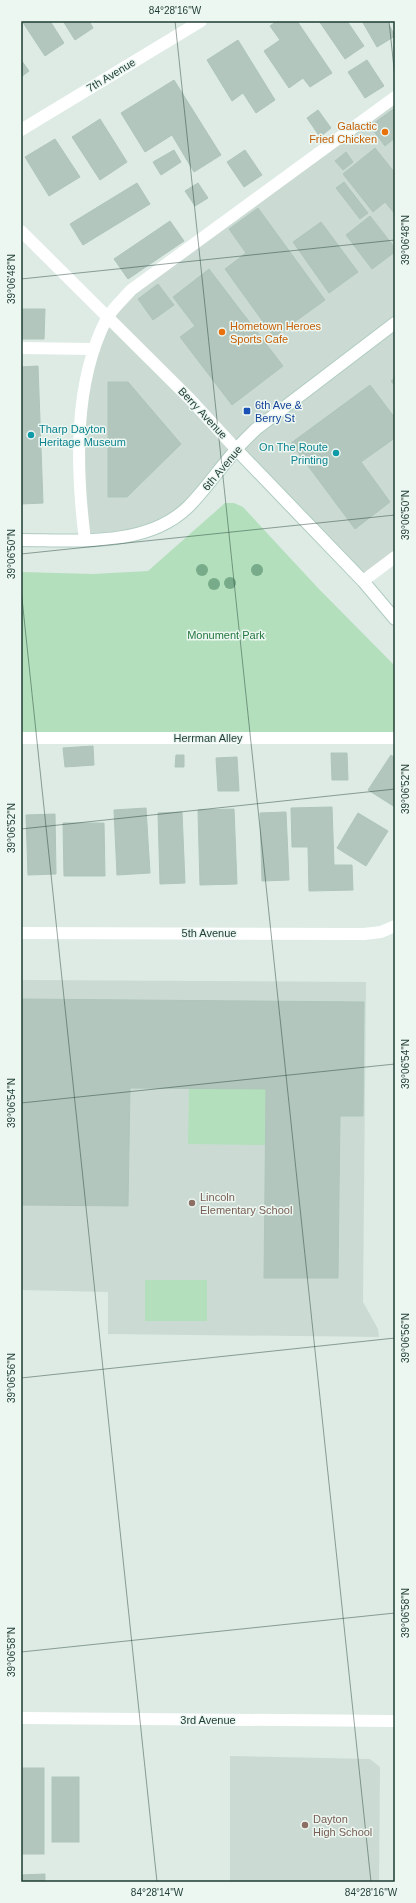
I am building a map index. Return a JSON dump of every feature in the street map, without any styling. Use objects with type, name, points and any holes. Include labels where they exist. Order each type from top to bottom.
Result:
[{"type":"street","name":"7th Avenue","points":[[21,130],[201,21]]},
{"type":"street","points":[[84,540],[80,496],[83,389],[94,349],[108,316],[131,290],[395,97]]},
{"type":"street","name":"Berry Avenue","points":[[21,231],[190,399],[363,581],[395,619]]},
{"type":"street","name":"6th Avenue","points":[[21,540],[84,540],[117,538],[148,531],[170,520],[187,508],[236,449],[256,429],[395,323]]},
{"type":"street","points":[[21,348],[94,349]]},
{"type":"street","points":[[363,581],[395,557]]},
{"type":"street","name":"Herrman Alley","points":[[21,738],[395,738]]},
{"type":"street","name":"5th Avenue","points":[[21,933],[364,934],[381,932],[395,926]]},
{"type":"street","name":"3rd Avenue","points":[[21,1718],[395,1721]]},
{"type":"shaded area","points":[[395,97],[395,557],[363,581],[236,449],[206,487],[148,531],[85,540],[81,423],[96,344],[131,290]]},
{"type":"shaded area","name":"Lincoln Elementary School","points":[[21,980],[366,982],[363,1302],[378,1329],[379,1337],[108,1334],[108,1292],[21,1290]]},
{"type":"shaded area","name":"Dayton High School","points":[[230,1756],[370,1759],[380,1767],[379,1882],[230,1882]]},
{"type":"green space","name":"Monument Park","points":[[225,503],[234,503],[243,507],[317,587],[395,666],[395,736],[21,733],[21,572],[93,574],[148,571]]},
{"type":"green space","points":[[189,1088],[266,1089],[265,1145],[188,1144]]},
{"type":"green space","points":[[145,1280],[207,1280],[207,1321],[145,1321]]},
{"type":"building","points":[[22,21],[50,21],[64,43],[45,56]]},
{"type":"building","points":[[63,21],[89,21],[93,28],[75,40]]},
{"type":"building","points":[[277,21],[297,21],[332,73],[310,87],[303,78],[289,88],[264,51],[280,40],[270,26]]},
{"type":"building","points":[[319,21],[347,21],[364,46],[345,59]]},
{"type":"building","points":[[362,21],[387,21],[395,36],[377,47]]},
{"type":"building","points":[[238,40],[275,100],[256,113],[243,93],[232,101],[207,60]]},
{"type":"building","points":[[21,60],[29,71],[21,77]]},
{"type":"building","points":[[367,60],[384,86],[365,98],[348,72]]},
{"type":"building","points":[[174,80],[221,155],[194,172],[172,135],[145,152],[121,113]]},
{"type":"building","name":"Galactic Fried Chicken","points":[[395,108],[395,138],[385,146],[370,126]]},
{"type":"building","points":[[318,110],[331,128],[320,137],[307,118]]},
{"type":"building","points":[[100,119],[127,162],[100,180],[72,137]]},
{"type":"building","points":[[55,139],[80,177],[49,196],[25,157]]},
{"type":"building","points":[[375,148],[395,173],[395,214],[385,202],[373,212],[343,174]]},
{"type":"building","points":[[174,150],[181,162],[161,175],[153,162]]},
{"type":"building","points":[[245,150],[262,175],[244,187],[227,162]]},
{"type":"building","points":[[346,152],[353,162],[343,170],[335,161]]},
{"type":"building","points":[[344,182],[368,213],[360,219],[336,188]]},
{"type":"building","points":[[137,183],[150,204],[83,245],[70,224]]},
{"type":"building","points":[[198,183],[208,198],[195,206],[185,191]]},
{"type":"building","points":[[258,208],[325,300],[274,337],[225,269],[246,253],[229,229]]},
{"type":"building","points":[[370,216],[395,248],[395,252],[372,269],[346,235]]},
{"type":"building","points":[[170,221],[184,241],[128,279],[114,259]]},
{"type":"building","points":[[321,222],[358,272],[329,293],[293,242]]},
{"type":"building","name":"Hometown Heroes Sports Cafe","points":[[209,269],[283,366],[232,405],[180,337],[195,326],[173,297]]},
{"type":"building","points":[[158,284],[174,305],[153,320],[138,299]]},
{"type":"building","points":[[21,309],[45,309],[44,339],[21,339]]},
{"type":"building","name":"Tharp Dayton Heritage Museum","points":[[38,366],[43,503],[21,504],[21,367]]},
{"type":"building","points":[[395,378],[395,386],[391,381]]},
{"type":"building","points":[[108,382],[128,382],[181,444],[127,497],[108,497]]},
{"type":"building","name":"On The Route Printing","points":[[370,385],[395,418],[395,438],[361,462],[390,502],[355,529],[291,443]]},
{"type":"building","points":[[93,746],[94,765],[65,767],[63,748]]},
{"type":"building","points":[[331,753],[347,753],[348,780],[332,780]]},
{"type":"building","points":[[176,755],[184,755],[184,767],[175,767]]},
{"type":"building","points":[[391,755],[395,758],[395,807],[368,790]]},
{"type":"building","points":[[237,757],[239,791],[218,791],[216,758]]},
{"type":"building","points":[[332,807],[334,865],[352,865],[353,890],[309,891],[308,847],[292,847],[291,808]]},
{"type":"building","points":[[146,808],[150,873],[117,875],[114,810]]},
{"type":"building","points":[[234,809],[237,884],[200,885],[198,810]]},
{"type":"building","points":[[182,812],[185,883],[160,884],[158,813]]},
{"type":"building","points":[[286,812],[289,880],[262,881],[260,813]]},
{"type":"building","points":[[358,813],[388,831],[366,866],[337,848]]},
{"type":"building","points":[[55,814],[56,874],[28,875],[26,815]]},
{"type":"building","points":[[63,823],[104,823],[105,876],[64,876]]},
{"type":"building","points":[[21,999],[364,1002],[363,1116],[340,1116],[338,1278],[264,1278],[266,1089],[130,1088],[128,1206],[21,1205]]},
{"type":"building","points":[[22,1768],[44,1768],[44,1854],[22,1854]]},
{"type":"building","points":[[52,1777],[79,1777],[79,1842],[52,1842]]},
{"type":"building","points":[[45,1874],[45,1882],[21,1882],[21,1875]]},
{"type":"place","name":"Galactic Fried Chicken","points":[[385,132]]},
{"type":"place","name":"Hometown Heroes Sports Cafe","points":[[222,332]]},
{"type":"place","name":"6th Ave & Berry St","points":[[247,411]]},
{"type":"place","name":"Tharp Dayton Heritage Museum","points":[[31,435]]},
{"type":"place","name":"On The Route Printing","points":[[336,453]]},
{"type":"place","name":"Lincoln Elementary School","points":[[192,1203]]},
{"type":"place","name":"Dayton High School","points":[[305,1825]]}]
